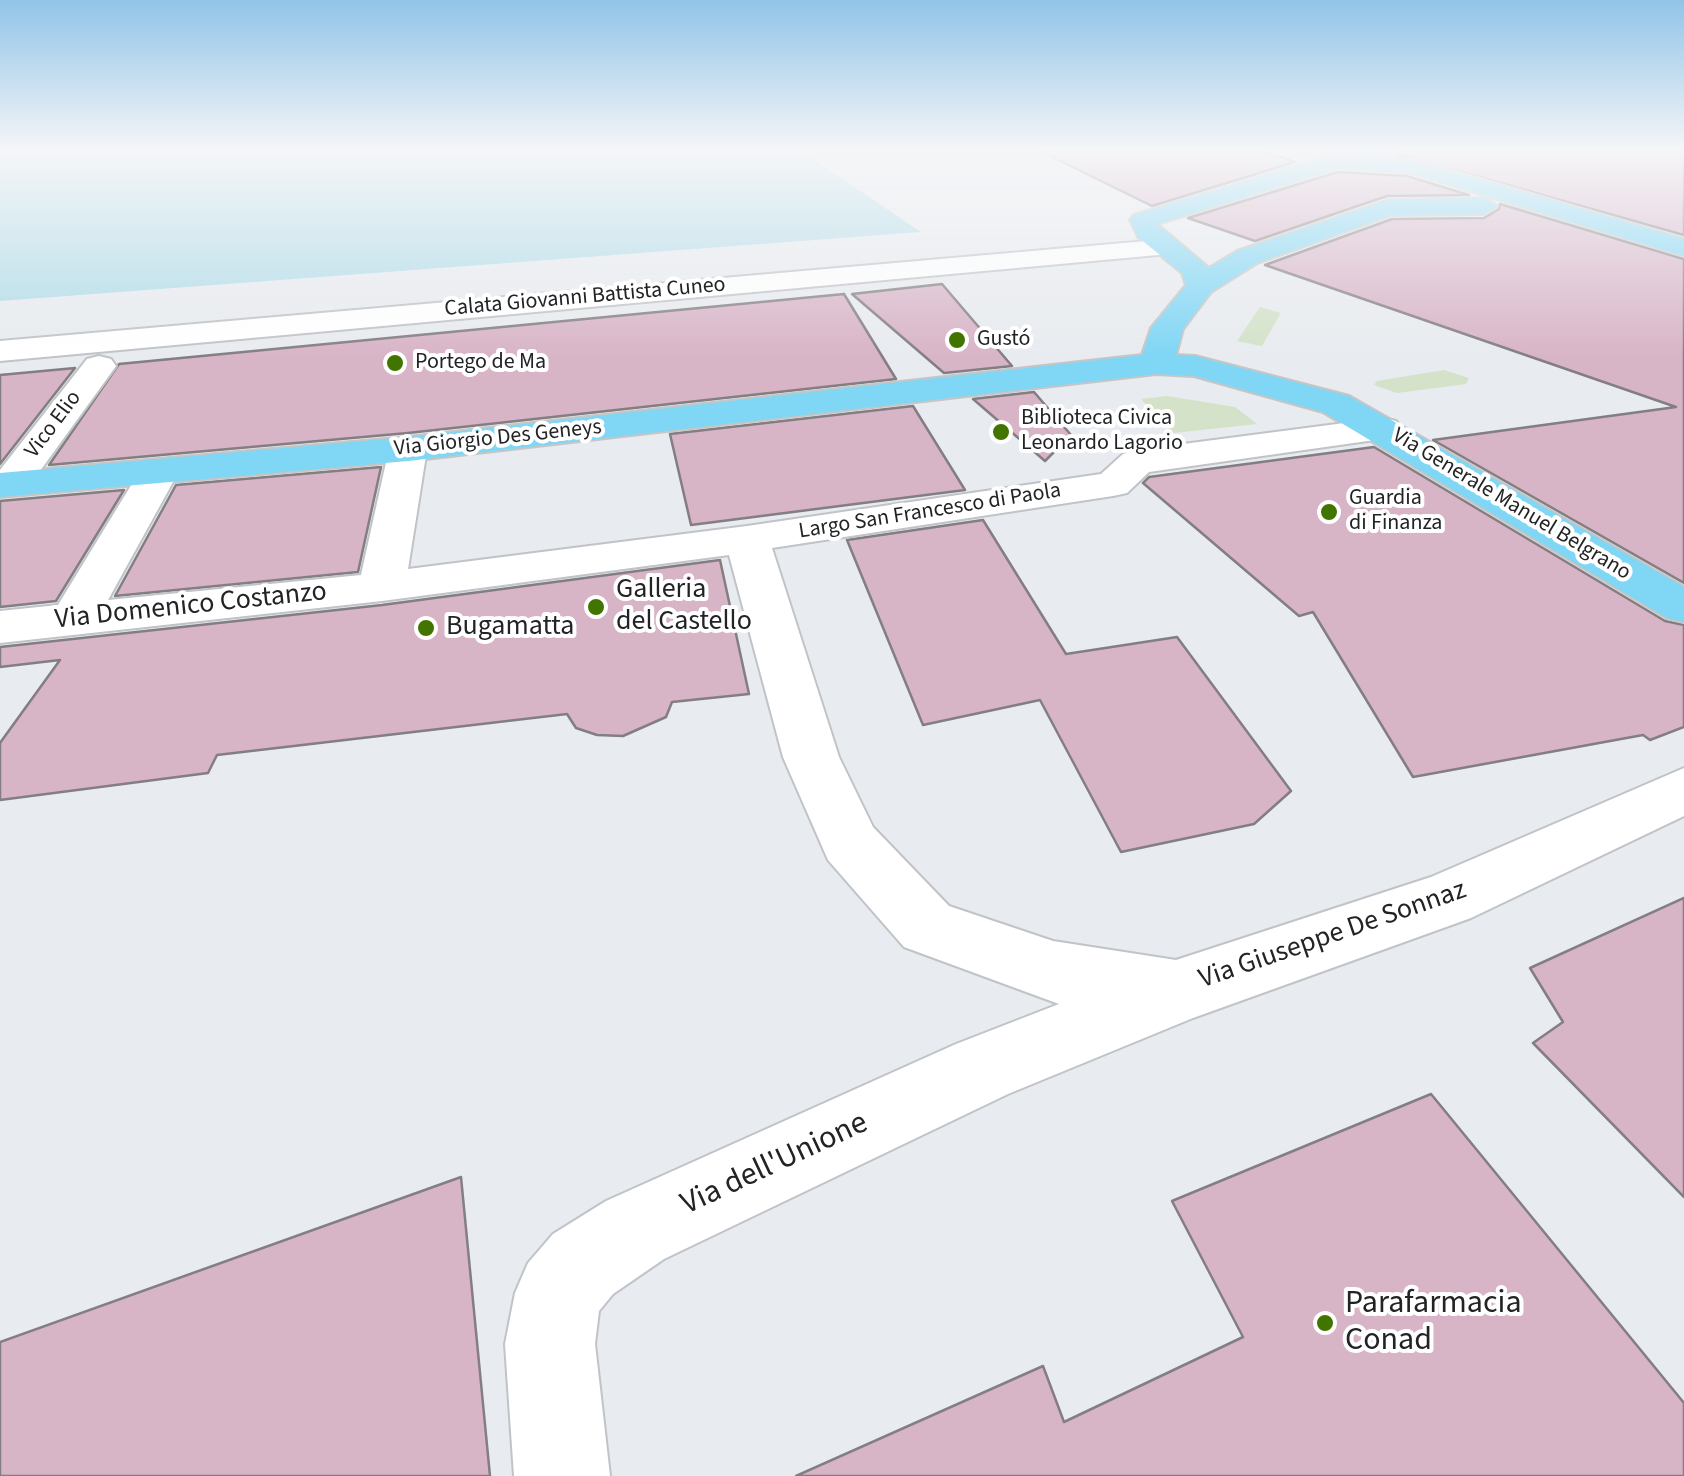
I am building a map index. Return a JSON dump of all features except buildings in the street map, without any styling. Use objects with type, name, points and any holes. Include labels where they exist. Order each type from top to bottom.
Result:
[{"type":"main road","points":[[1143,220],[1147,231],[1196,269],[1201,286]]},
{"type":"main road","points":[[1156,364],[1166,328],[1201,286],[1246,256],[1353,220]]},
{"type":"main road","points":[[1591,220],[1684,248]]},
{"type":"main road","name":"Via Giorgio Des Geneys","points":[[5,484],[408,449],[1156,364],[1195,366],[1333,420]]},
{"type":"main road","name":"Via Generale Manuel Belgrano","points":[[1383,429],[1684,607]]},
{"type":"street","name":"Calata Giovanni Battista Cuneo","points":[[0,351],[1170,247]]},
{"type":"street","name":"Vico Elio","points":[[5,484],[98,366]]},
{"type":"street","points":[[1333,420],[1383,429]]},
{"type":"street","name":"Largo San Francesco di Paola","points":[[382,587],[746,539],[1114,484],[1137,462],[1333,420]]},
{"type":"street","points":[[382,587],[408,449]]},
{"type":"street","points":[[73,620],[158,473]]},
{"type":"street","name":"Via Giuseppe De Sonnaz","points":[[746,539],[811,757],[850,843],[927,927],[1053,972],[1178,991],[1448,899],[1684,790]]},
{"type":"street","name":"Via Domenico Costanzo","points":[[0,626],[382,587]]},
{"type":"street","name":"Via dell'Unione","points":[[562,1476],[550,1344],[558,1293],[583,1264],[635,1230],[964,1078],[1178,991]]},
{"type":"green space","points":[[1260,307],[1281,313],[1262,346],[1237,341]]},
{"type":"green space","points":[[1444,370],[1469,378],[1466,384],[1397,393],[1374,385],[1377,381]]},
{"type":"green space","points":[[1167,396],[1235,407],[1257,424],[1173,433],[1141,399]]},
{"type":"water","points":[[0,220],[903,220],[921,232],[0,301]]},
{"type":"place","name":"Gustó","points":[[957,340]]},
{"type":"place","name":"Portego de Ma","points":[[395,363]]},
{"type":"place","name":"Biblioteca Civica Leonardo Lagorio","points":[[1001,432]]},
{"type":"place","name":"Guardia di Finanza","points":[[1329,512]]},
{"type":"place","name":"Galleria del Castello","points":[[596,607]]},
{"type":"place","name":"Bugamatta","points":[[426,628]]},
{"type":"place","name":"Parafarmacia Conad","points":[[1325,1323]]}]
